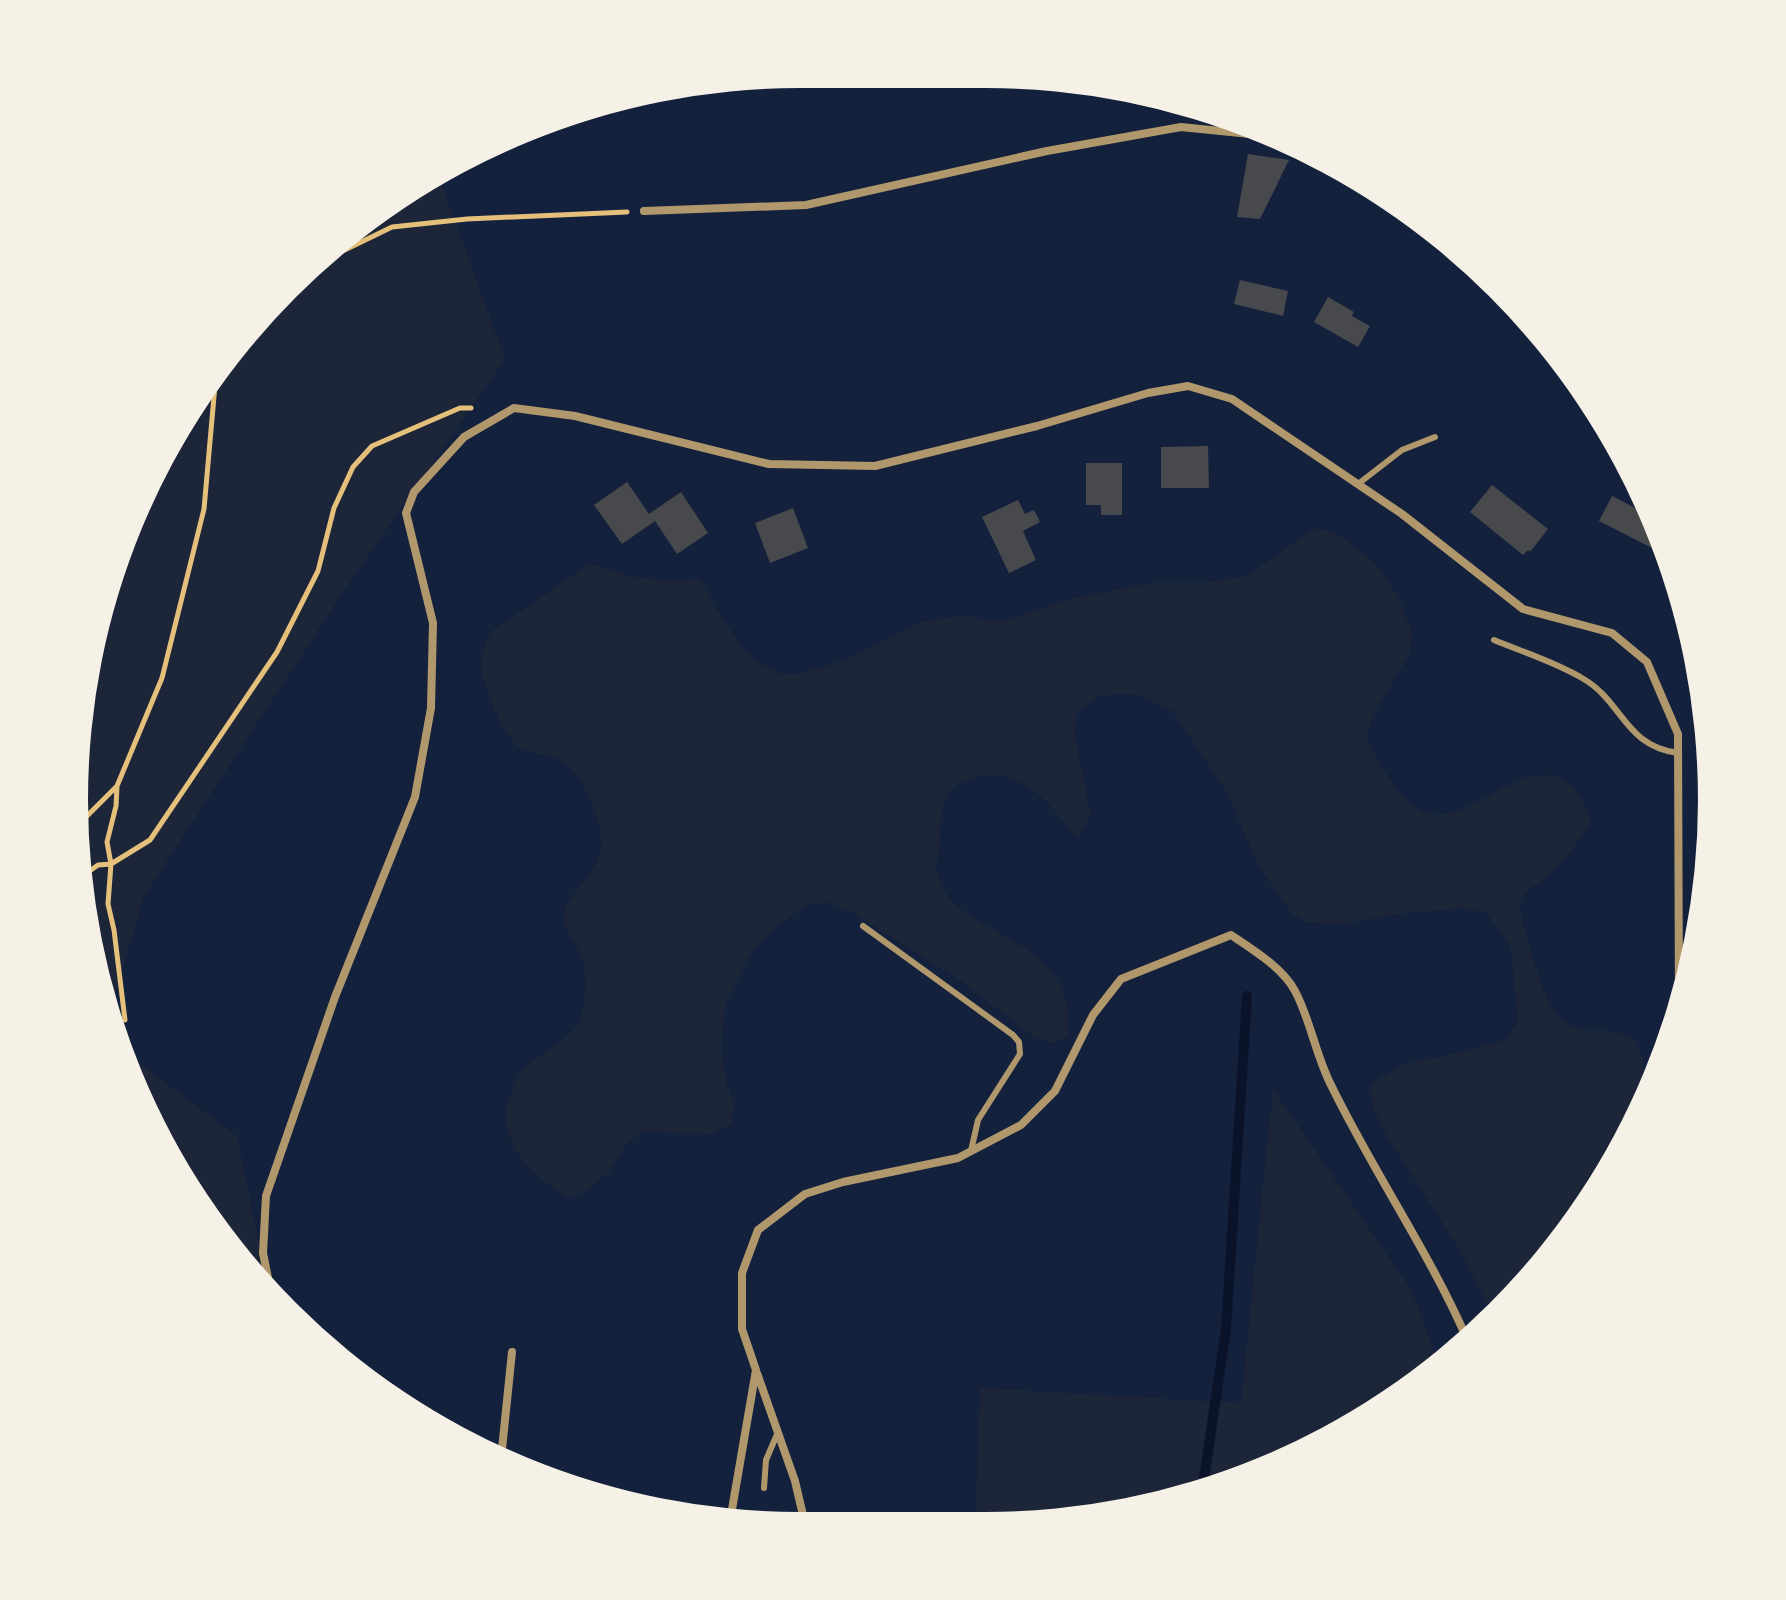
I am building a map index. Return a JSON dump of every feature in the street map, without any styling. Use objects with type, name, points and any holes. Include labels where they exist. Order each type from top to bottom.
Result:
[{"type":"street","points":[[644,211],[806,205],[1033,154],[1181,127],[1231,132]]},
{"type":"street","points":[[267,1271],[263,1253],[266,1196],[335,997],[415,797],[431,708],[433,623],[406,513],[414,492],[464,437],[514,408],[575,416],[769,464],[875,466],[1037,426],[1148,393],[1188,386],[1232,399],[1425,531],[1523,609],[1612,633],[1647,662],[1678,734],[1681,951]]},
{"type":"street","points":[[802,1512],[795,1481],[742,1329],[742,1273],[758,1230],[805,1194],[843,1182],[958,1158],[1021,1125],[1055,1091],[1093,1015],[1121,979],[1231,935],[1263,956],[1294,988],[1329,1083],[1462,1328]]},
{"type":"street","points":[[502,1447],[512,1352]]},
{"type":"street","points":[[732,1508],[756,1370]]},
{"type":"lane","points":[[1358,484],[1402,450],[1435,437]]},
{"type":"lane","points":[[1494,640],[1582,678],[1605,696],[1637,737],[1660,751],[1678,753]]},
{"type":"lane","points":[[863,926],[1019,1042],[1020,1054],[978,1120],[971,1151]]},
{"type":"lane","points":[[764,1488],[766,1460],[778,1432]]},
{"type":"path","points":[[355,245],[392,227],[467,219],[644,211]]},
{"type":"path","points":[[125,1020],[108,904],[111,864],[107,842],[116,806],[117,786],[162,678],[204,509],[214,396]]},
{"type":"path","points":[[92,869],[98,865],[111,864],[150,840],[277,652],[318,571],[334,508],[353,467],[372,446],[460,408],[473,408]]},
{"type":"path","points":[[89,814],[117,786]]},
{"type":"shaded area","points":[[442,184],[505,359],[345,589],[144,896],[115,995],[94,893],[88,800],[90,753],[94,707],[112,616],[142,528],[183,444],[208,404],[265,331],[331,265],[367,235]]},
{"type":"shaded area","points":[[1316,528],[1335,532],[1373,561],[1398,596],[1413,635],[1408,657],[1373,715],[1367,739],[1402,795],[1418,809],[1439,815],[1462,810],[1532,777],[1554,776],[1574,789],[1591,820],[1565,858],[1524,895],[1520,903],[1522,921],[1553,1011],[1575,1028],[1612,1031],[1635,1040],[1645,1070],[1625,1115],[1578,1196],[1521,1269],[1488,1304],[1455,1242],[1387,1136],[1373,1109],[1370,1084],[1405,1064],[1472,1050],[1506,1039],[1518,1021],[1510,944],[1486,913],[1464,908],[1399,914],[1342,924],[1307,922],[1292,914],[1259,866],[1227,793],[1172,711],[1138,695],[1097,697],[1077,713],[1075,735],[1091,816],[1078,838],[1037,793],[1012,779],[981,776],[964,781],[949,792],[942,808],[937,870],[946,893],[963,911],[1034,954],[1053,974],[1066,1000],[1068,1036],[1052,1043],[1035,1038],[960,980],[853,913],[831,903],[808,904],[776,927],[749,956],[727,1000],[721,1052],[727,1086],[735,1104],[731,1124],[712,1134],[643,1132],[628,1142],[609,1172],[590,1188],[570,1198],[544,1180],[521,1158],[508,1130],[506,1115],[509,1099],[523,1070],[579,1023],[585,992],[584,968],[566,930],[564,913],[572,896],[597,862],[601,842],[596,815],[576,775],[557,758],[517,746],[500,720],[481,665],[492,631],[588,565],[644,578],[700,579],[745,651],[780,674],[799,674],[842,661],[920,622],[967,615],[985,621],[1005,620],[1069,599],[1152,583],[1202,583],[1246,576]]},
{"type":"shaded area","points":[[138,1063],[237,1136],[263,1267],[208,1196],[183,1156]]},
{"type":"shaded area","points":[[1273,1089],[1412,1291],[1434,1352],[1382,1392],[1342,1417],[1301,1439],[1215,1474],[1170,1488],[1079,1506],[975,1512],[980,1388],[1241,1403]]},
{"type":"building","points":[[1248,154],[1289,160],[1260,219],[1237,217]]},
{"type":"building","points":[[1240,280],[1288,291],[1283,316],[1234,304]]},
{"type":"building","points":[[1328,297],[1354,312],[1352,316],[1370,326],[1358,347],[1314,322]]},
{"type":"building","points":[[1208,446],[1209,488],[1161,488],[1161,447]]},
{"type":"building","points":[[1086,463],[1122,463],[1122,515],[1101,515],[1101,505],[1086,505]]},
{"type":"building","points":[[627,482],[649,514],[681,492],[708,533],[677,554],[655,521],[622,544],[594,505]]},
{"type":"building","points":[[1492,485],[1548,529],[1530,552],[1528,550],[1523,555],[1470,512]]},
{"type":"building","points":[[1612,496],[1635,508],[1651,548],[1599,521]]},
{"type":"building","points":[[1018,500],[1025,514],[1034,510],[1040,522],[1023,531],[1036,560],[1009,573],[982,517]]},
{"type":"building","points":[[793,508],[808,548],[770,563],[755,523]]},
{"type":"waterway","points":[[1204,1477],[1226,1329],[1247,996]]}]
